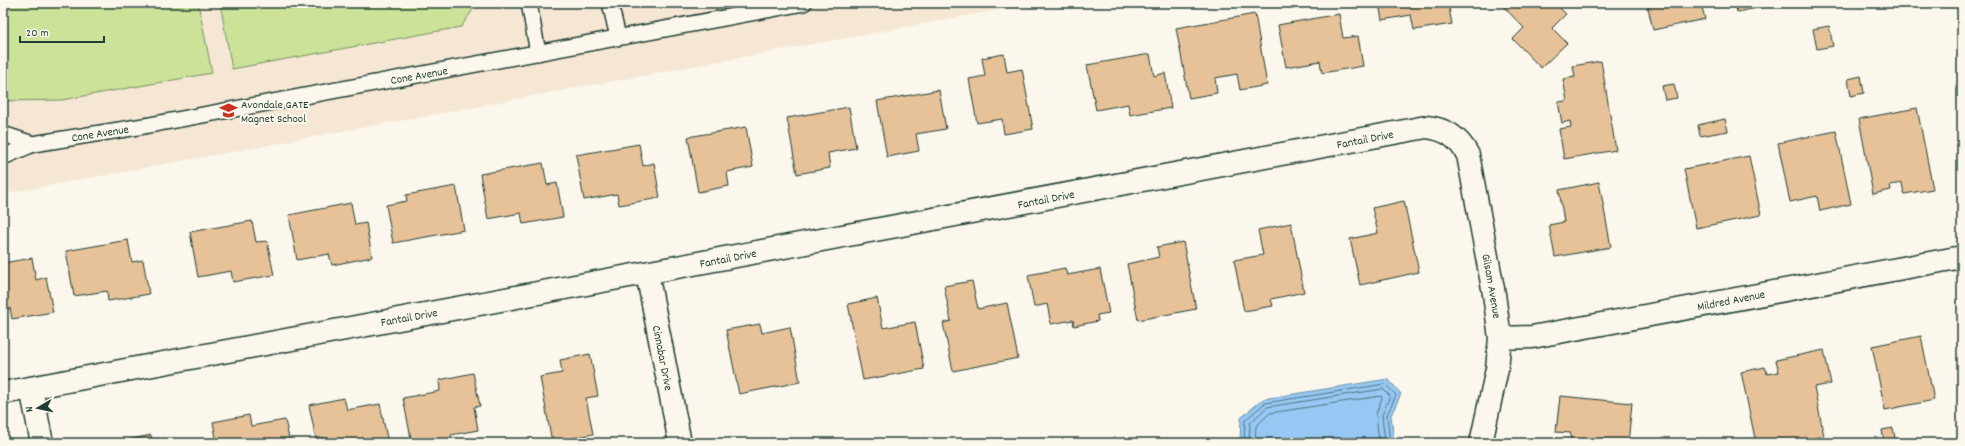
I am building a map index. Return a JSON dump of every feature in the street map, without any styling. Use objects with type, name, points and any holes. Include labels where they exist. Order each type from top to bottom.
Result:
[{"type":"street","name":"Fantail Drive","points":[[3,393],[1426,127],[1439,128],[1451,135]]},
{"type":"street","name":"Gilsam Avenue","points":[[1451,135],[1462,143],[1468,155],[1494,294],[1500,338],[1497,369],[1482,443]]},
{"type":"street","name":"Mildred Avenue","points":[[1500,338],[1532,337],[1962,257]]},
{"type":"street","name":"Cinnabar Drive","points":[[647,273],[680,443]]},
{"type":"street","points":[[31,388],[42,443]]},
{"type":"lane","points":[[529,3],[538,53]]},
{"type":"lane","points":[[610,3],[618,37]]},
{"type":"lane","name":"Cone Avenue","points":[[3,157],[33,144],[152,125],[804,3]]},
{"type":"lane","name":"Cone Avenue","points":[[3,134],[33,144]]},
{"type":"shaded area","name":"Avondale GATE Magnet School","points":[[3,3],[1035,3],[3,194]]},
{"type":"green space","points":[[3,3],[198,3],[212,73],[62,100],[3,101]]},
{"type":"green space","points":[[220,3],[473,3],[474,8],[461,27],[232,69]]},
{"type":"water","points":[[1388,379],[1401,394],[1391,415],[1394,443],[1240,443],[1241,418],[1263,399]]},
{"type":"building","points":[[1379,3],[1448,3],[1452,24],[1414,30],[1411,15],[1382,20]]},
{"type":"building","points":[[1500,3],[1555,3],[1566,14],[1552,28],[1567,43],[1541,68],[1513,39],[1524,28]]},
{"type":"building","points":[[1647,3],[1701,3],[1705,19],[1653,30]]},
{"type":"building","points":[[1735,3],[1782,3],[1737,12]]},
{"type":"building","points":[[1255,14],[1267,85],[1240,90],[1237,74],[1215,78],[1217,93],[1189,98],[1176,28]]},
{"type":"building","points":[[1339,14],[1343,38],[1358,36],[1363,66],[1322,73],[1320,61],[1286,67],[1278,25]]},
{"type":"building","points":[[1829,26],[1833,46],[1817,49],[1813,29]]},
{"type":"building","points":[[1004,54],[1007,72],[1022,69],[1033,129],[1004,134],[1002,119],[977,123],[969,79],[985,76],[982,58]]},
{"type":"building","points":[[1150,54],[1154,76],[1165,73],[1171,108],[1130,115],[1128,104],[1096,110],[1087,65]]},
{"type":"building","points":[[1601,61],[1616,150],[1564,159],[1559,129],[1571,127],[1570,121],[1562,123],[1558,102],[1567,101],[1563,79],[1575,77],[1573,66]]},
{"type":"building","points":[[1861,76],[1864,93],[1851,96],[1848,79]]},
{"type":"building","points":[[1674,84],[1677,98],[1665,100],[1662,86]]},
{"type":"building","points":[[939,90],[946,129],[916,134],[919,151],[887,157],[877,101]]},
{"type":"building","points":[[849,107],[856,148],[828,153],[830,168],[797,174],[787,118]]},
{"type":"building","points":[[1917,108],[1933,189],[1904,194],[1902,183],[1890,185],[1891,190],[1873,194],[1859,119]]},
{"type":"building","points":[[1725,119],[1728,131],[1700,136],[1698,125]]},
{"type":"building","points":[[1962,123],[1962,144],[1958,124]]},
{"type":"building","points":[[746,127],[753,167],[727,172],[729,186],[698,192],[688,137]]},
{"type":"building","points":[[1836,131],[1851,204],[1820,211],[1817,196],[1790,202],[1778,143]]},
{"type":"building","points":[[639,144],[643,166],[654,163],[660,198],[619,205],[617,194],[584,200],[576,155]]},
{"type":"building","points":[[1749,156],[1761,215],[1696,228],[1684,169]]},
{"type":"building","points":[[543,163],[547,185],[557,183],[563,217],[523,224],[521,213],[488,219],[480,174]]},
{"type":"building","points":[[1599,182],[1611,247],[1555,257],[1549,225],[1564,222],[1559,190]]},
{"type":"building","points":[[456,186],[464,230],[393,243],[386,205],[407,201],[406,195]]},
{"type":"building","points":[[1404,201],[1419,272],[1360,285],[1350,239],[1378,233],[1372,208]]},
{"type":"building","points":[[351,203],[355,225],[366,223],[372,257],[332,265],[329,254],[297,260],[289,215]]},
{"type":"building","points":[[252,221],[256,242],[267,241],[274,275],[233,282],[231,271],[198,277],[190,232]]},
{"type":"building","points":[[1291,223],[1304,292],[1271,299],[1273,306],[1244,311],[1234,260],[1263,255],[1258,230]]},
{"type":"building","points":[[128,240],[132,262],[143,260],[149,294],[108,301],[107,291],[74,296],[66,251]]},
{"type":"building","points":[[1183,242],[1196,309],[1138,320],[1127,264],[1159,257],[1157,247]]},
{"type":"building","points":[[32,258],[36,280],[46,277],[53,312],[12,319],[10,308],[3,310],[3,263]]},
{"type":"building","points":[[1065,268],[1067,275],[1100,269],[1109,313],[1097,315],[1098,321],[1074,326],[1073,320],[1051,324],[1047,304],[1034,307],[1028,275]]},
{"type":"building","points":[[972,281],[978,309],[1007,303],[1018,358],[953,371],[943,323],[951,321],[944,286]]},
{"type":"building","points":[[877,298],[883,328],[915,322],[924,369],[863,380],[848,304]]},
{"type":"building","points":[[760,324],[762,333],[790,327],[800,382],[739,394],[726,330]]},
{"type":"building","points":[[1921,336],[1934,400],[1885,410],[1872,346]]},
{"type":"building","points":[[1824,350],[1831,384],[1814,387],[1824,436],[1790,443],[1756,443],[1741,372],[1765,367],[1767,374],[1779,372],[1776,360]]},
{"type":"building","points":[[590,354],[598,396],[586,398],[593,434],[552,442],[540,377],[562,373],[560,360]]},
{"type":"building","points":[[473,373],[480,406],[474,407],[478,430],[451,435],[452,442],[448,443],[428,443],[427,440],[412,443],[403,398],[440,391],[439,380]]},
{"type":"building","points":[[1560,396],[1632,403],[1628,443],[1570,443],[1571,433],[1556,432]]},
{"type":"building","points":[[344,398],[347,410],[380,404],[388,443],[324,443],[323,437],[316,439],[309,405]]},
{"type":"building","points":[[249,415],[251,426],[285,420],[290,443],[217,443],[213,422]]},
{"type":"building","points":[[1893,428],[1896,443],[1884,443],[1882,430]]},
{"type":"building","points":[[151,435],[153,443],[123,443],[123,441]]},
{"type":"place","name":"Avondale GATE Magnet School","points":[[228,111]]}]
